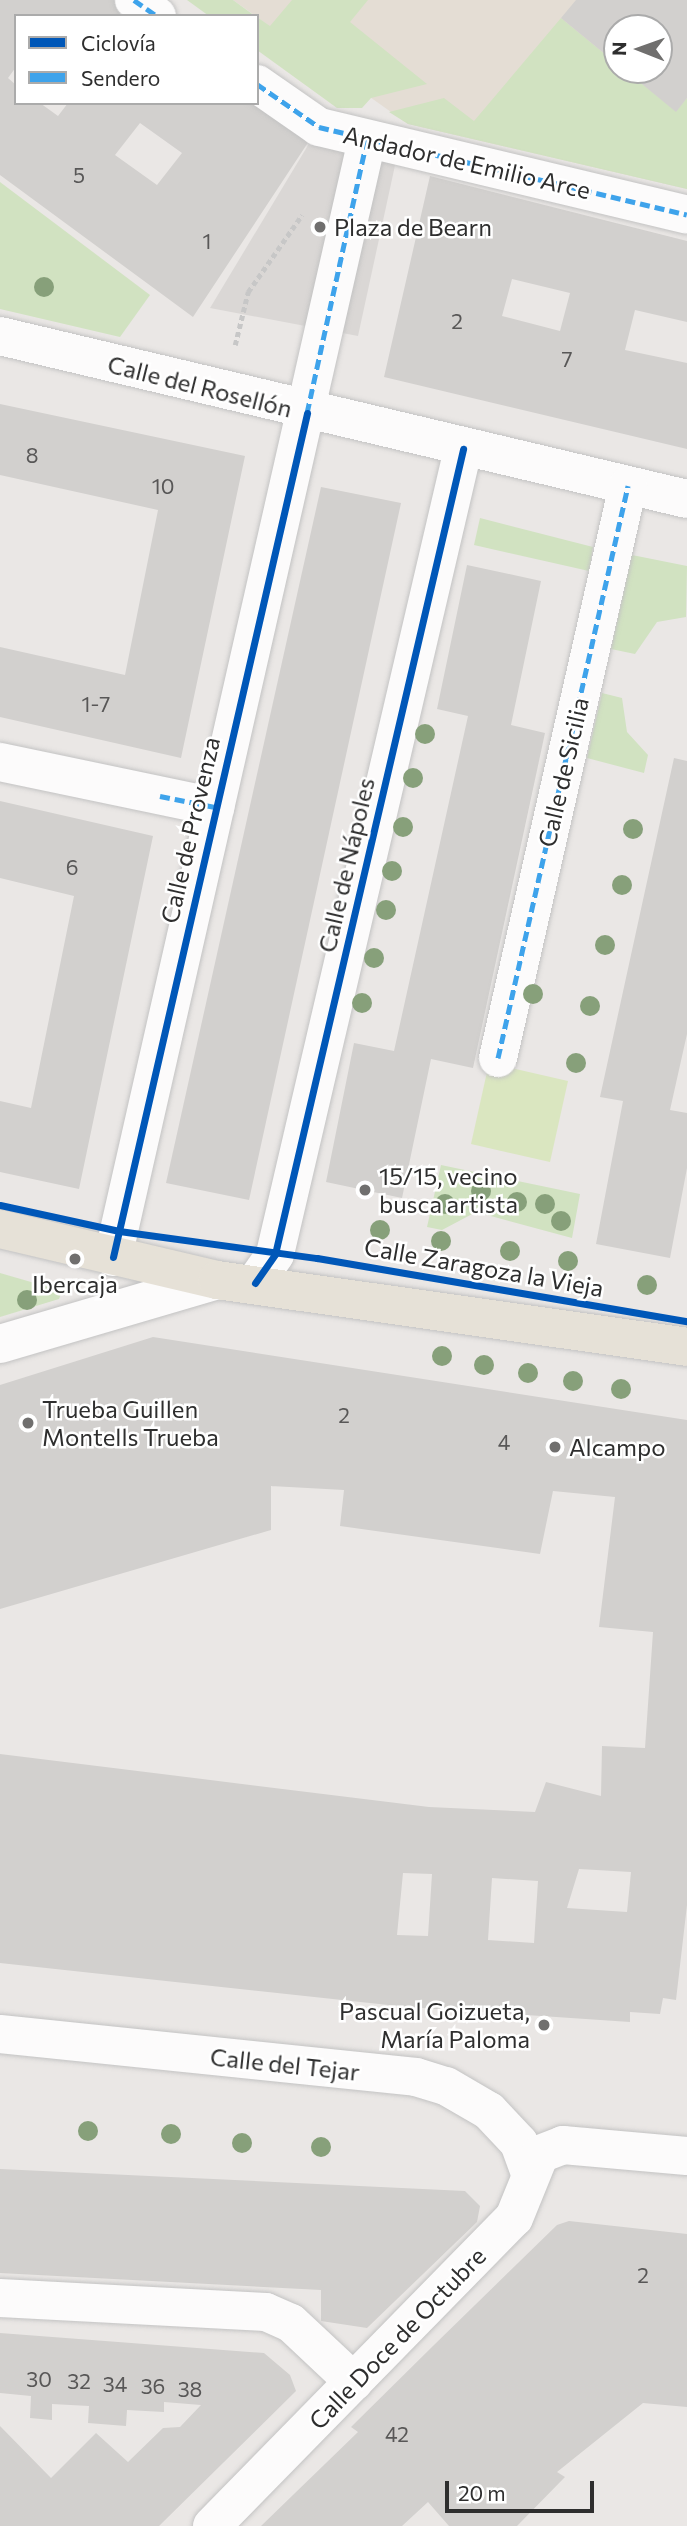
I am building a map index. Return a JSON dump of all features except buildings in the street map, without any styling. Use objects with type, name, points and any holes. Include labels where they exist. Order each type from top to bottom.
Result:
[{"type":"main road","name":"Calle Zaragoza la Vieja","points":[[0,1230],[216,1280],[255,1283],[687,1347]]},
{"type":"street","points":[[134,0],[154,14]]},
{"type":"street","name":"Andador de Emilio Arce","points":[[259,85],[319,127],[687,215]]},
{"type":"street","name":"Calle de Provenza","points":[[113,1257],[367,140]]},
{"type":"street","name":"Calle del Rosellón","points":[[0,336],[307,413],[687,499]]},
{"type":"street","name":"Calle de Nápoles","points":[[255,1283],[275,1254],[463,449]]},
{"type":"street","name":"Calle de Sicilia","points":[[498,1058],[628,486]]},
{"type":"street","points":[[0,762],[215,807]]},
{"type":"street","points":[[0,1344],[216,1280]]},
{"type":"street","name":"Calle del Tejar","points":[[0,2034],[416,2077],[446,2086],[489,2111],[519,2143],[529,2171]]},
{"type":"street","points":[[529,2171],[540,2154],[563,2145],[687,2156]]},
{"type":"street","name":"Calle Doce de Octubre","points":[[212,2526],[514,2218],[523,2206],[529,2171]]},
{"type":"street","points":[[0,2298],[266,2312],[291,2323],[354,2382]]},
{"type":"path","points":[[232,357],[248,292],[307,208]]},
{"type":"shaded area","points":[[233,0],[687,0],[687,189],[408,124],[259,18],[259,14],[253,14]]},
{"type":"shaded area","name":"Plaza de Bearn","points":[[319,127],[399,147],[358,336],[210,308]]},
{"type":"green space","points":[[187,0],[233,0],[252,14],[206,14]]},
{"type":"green space","points":[[292,0],[368,0],[350,22],[427,84],[371,98],[362,108],[337,108],[259,51],[259,18],[270,26]]},
{"type":"green space","points":[[561,18],[603,52],[603,84],[642,84],[676,111],[687,98],[687,189],[408,124],[389,112],[444,98],[474,121]]},
{"type":"green space","points":[[0,182],[150,295],[120,337],[0,309]]},
{"type":"green space","points":[[480,518],[593,547],[589,571],[474,545]]},
{"type":"green space","points":[[632,555],[687,566],[686,617],[657,622],[635,654],[611,649]]},
{"type":"green space","points":[[602,693],[622,698],[627,732],[648,755],[644,773],[587,758]]},
{"type":"green space","points":[[489,1063],[568,1081],[550,1162],[471,1144]]},
{"type":"green space","points":[[441,1165],[580,1194],[572,1238],[476,1212],[442,1230],[427,1227]]},
{"type":"green space","points":[[0,1273],[62,1291],[59,1299],[0,1317]]},
{"type":"marked path","points":[[134,0],[154,14]]},
{"type":"marked path","points":[[259,85],[319,127],[687,215]]},
{"type":"marked path","points":[[307,413],[367,140]]},
{"type":"marked path","points":[[498,1058],[628,486]]},
{"type":"marked path","points":[[160,796],[215,807]]},
{"type":"cycle path","points":[[113,1257],[307,413]]},
{"type":"cycle path","points":[[255,1283],[275,1254],[463,449]]},
{"type":"cycle path","points":[[0,1205],[119,1231],[317,1258],[687,1321]]},
{"type":"place","name":"Plaza de Bearn","points":[[320,227]]},
{"type":"place","name":"15/15, vecino busca artista","points":[[365,1190]]},
{"type":"place","name":"Ibercaja","points":[[75,1259]]},
{"type":"place","name":"Trueba Guillen Montells Trueba","points":[[28,1423]]},
{"type":"place","name":"Alcampo","points":[[555,1447]]},
{"type":"place","name":"Pascual Goizueta, María Paloma","points":[[544,2025]]}]
